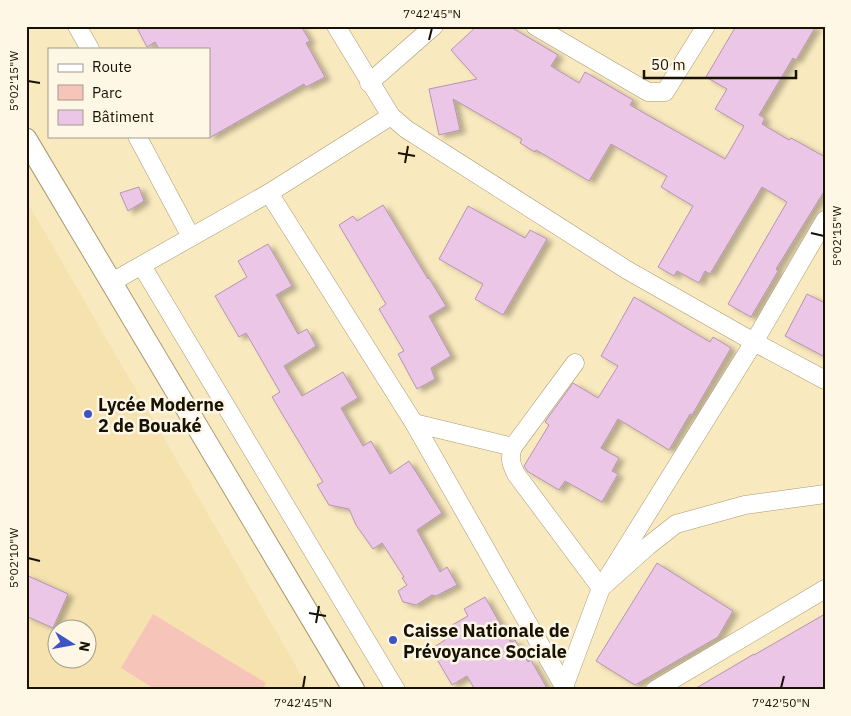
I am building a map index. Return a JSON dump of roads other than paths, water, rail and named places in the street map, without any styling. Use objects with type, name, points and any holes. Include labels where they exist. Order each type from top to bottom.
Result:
[{"type":"street","points":[[77,26],[89,48]]},
{"type":"street","points":[[336,26],[391,116],[406,129],[626,270],[825,380]]},
{"type":"street","points":[[370,83],[434,26]]},
{"type":"street","points":[[534,26],[648,92],[665,92],[706,26]]},
{"type":"street","points":[[112,282],[269,193],[391,116]]},
{"type":"street","points":[[26,138],[354,690]]},
{"type":"street","points":[[138,138],[191,236]]},
{"type":"street","points":[[269,193],[414,423],[565,688]]},
{"type":"street","points":[[565,688],[601,588],[754,342],[825,220]]},
{"type":"street","points":[[142,266],[396,690]]},
{"type":"street","points":[[575,363],[513,447],[510,455],[511,464],[516,474],[601,588]]},
{"type":"street","points":[[414,423],[513,447]]},
{"type":"street","points":[[601,588],[676,524],[745,505],[825,494]]},
{"type":"street","points":[[655,690],[825,589]]},
{"type":"place","name":"Lycée Moderne 2 de Bouaké","points":[[88,414]]},
{"type":"place","name":"Caisse Nationale de Prévoyance Sociale","points":[[393,640]]}]
